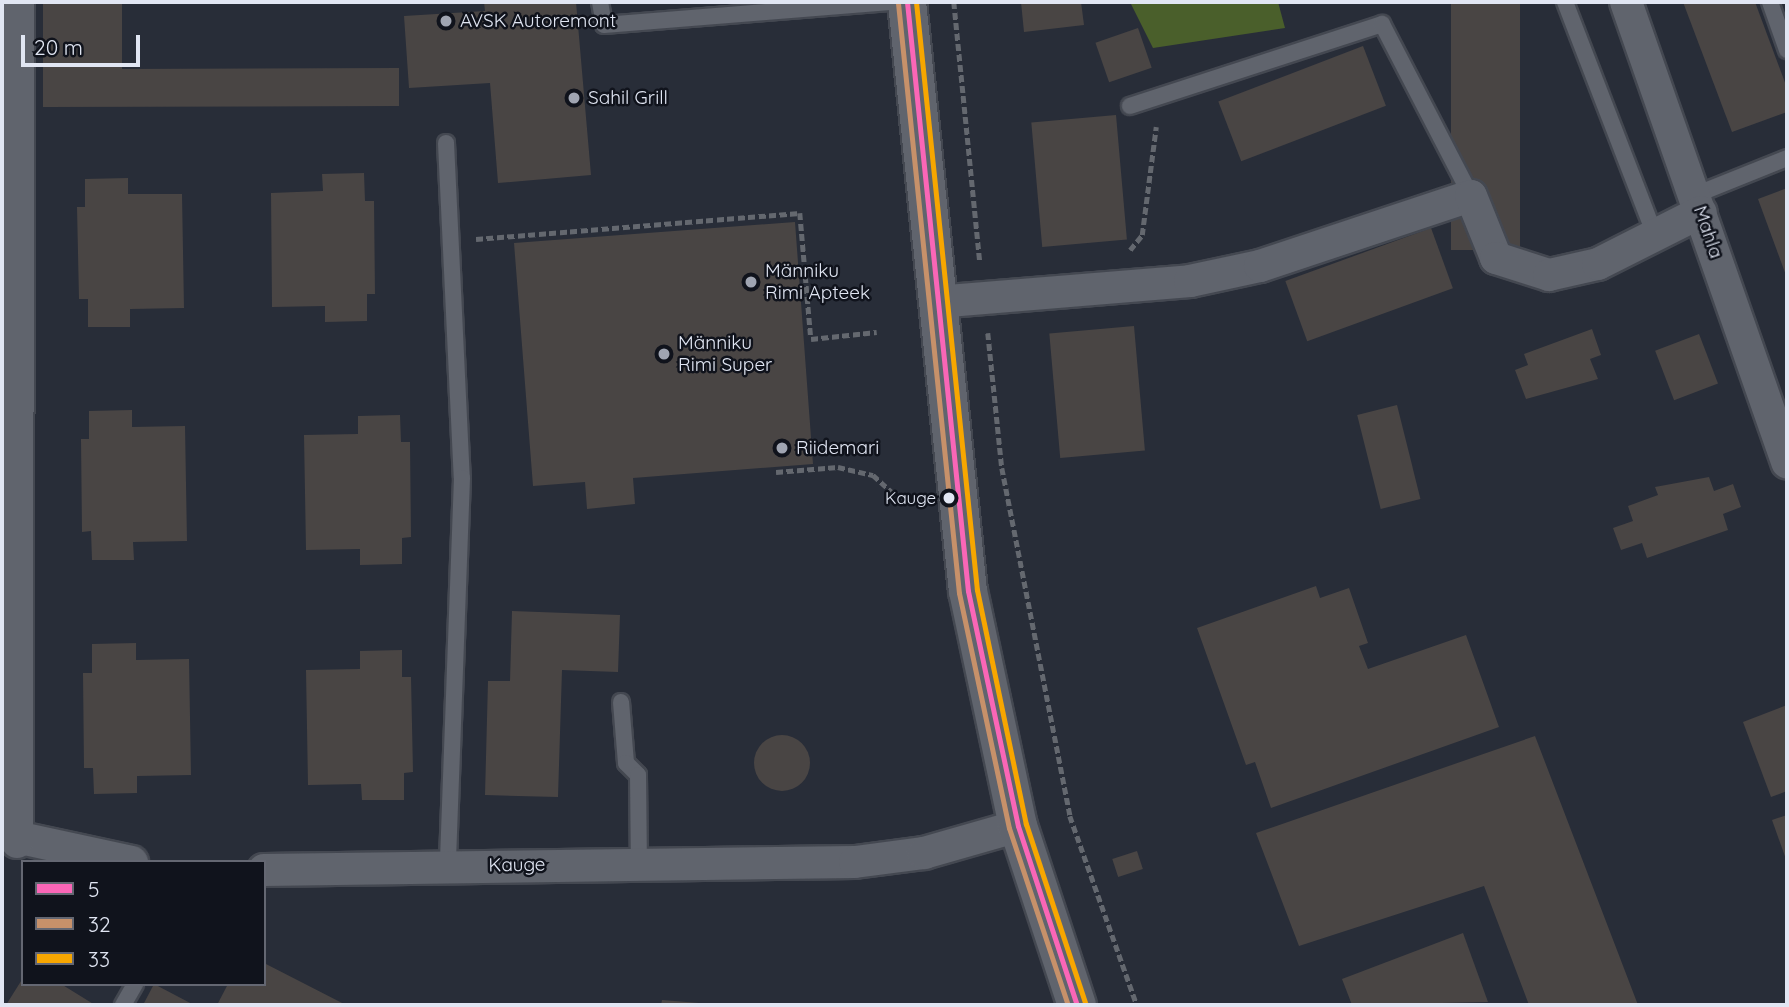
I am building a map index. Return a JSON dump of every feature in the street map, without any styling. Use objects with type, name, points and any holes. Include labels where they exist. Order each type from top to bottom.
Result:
[{"type":"street","points":[[19,2],[10,838],[122,860]]},
{"type":"street","points":[[907,2],[968,591],[1018,826],[1073,999]]},
{"type":"street","name":"Mahla","points":[[1626,2],[1787,463]]},
{"type":"street","points":[[936,302],[1190,281],[1259,266],[1471,196],[1496,258],[1549,275],[1598,264],[1655,236],[1698,203]]},
{"type":"street","name":"Kauge","points":[[266,870],[855,862],[924,853],[1018,826]]},
{"type":"lane","points":[[600,2],[604,25],[808,5],[893,2]]},
{"type":"lane","points":[[1565,2],[1655,236]]},
{"type":"lane","points":[[1770,2],[1787,50]]},
{"type":"lane","points":[[1130,106],[1382,24],[1471,196]]},
{"type":"lane","points":[[446,143],[454,240],[461,478],[448,866]]},
{"type":"lane","points":[[1698,203],[1787,158]]},
{"type":"lane","points":[[621,702],[626,763],[638,775],[639,864]]},
{"type":"lane","points":[[123,1005],[134,986]]},
{"type":"path","points":[[954,2],[1002,468],[1070,816],[1137,1005]]},
{"type":"path","points":[[1099,289],[1142,235],[1160,97]]},
{"type":"path","points":[[454,240],[800,213],[811,339],[877,332]]},
{"type":"path","points":[[776,472],[838,467],[873,475],[893,493]]},
{"type":"green space","points":[[1130,2],[1278,2],[1285,28],[1153,48]]},
{"type":"building","points":[[43,2],[122,2],[122,69],[399,68],[399,106],[43,107]]},
{"type":"building","points":[[484,2],[576,2],[591,175],[498,183],[490,83],[409,88],[404,16],[485,11]]},
{"type":"building","points":[[1021,2],[1081,2],[1084,25],[1024,32]]},
{"type":"building","points":[[1451,2],[1520,2],[1520,250],[1451,250]]},
{"type":"building","points":[[1683,2],[1755,2],[1787,88],[1787,112],[1732,132]]},
{"type":"building","points":[[1138,28],[1152,68],[1109,82],[1095,43]]},
{"type":"building","points":[[1363,46],[1386,106],[1241,161],[1218,102]]},
{"type":"building","points":[[1116,115],[1127,240],[1042,247],[1031,122]]},
{"type":"building","points":[[364,173],[365,201],[374,201],[375,294],[367,294],[367,321],[325,322],[325,306],[272,307],[271,193],[323,191],[322,174]]},
{"type":"building","points":[[128,178],[128,194],[182,194],[184,308],[130,309],[130,327],[88,327],[88,299],[79,299],[77,207],[85,207],[85,179]]},
{"type":"building","points":[[1787,188],[1787,278],[1758,199]]},
{"type":"building","name":"Männiku Rimi Super","points":[[795,222],[813,464],[633,478],[635,504],[587,509],[585,482],[533,486],[514,243]]},
{"type":"building","points":[[1431,228],[1453,288],[1307,341],[1285,281]]},
{"type":"building","points":[[1134,326],[1145,451],[1060,458],[1049,333]]},
{"type":"building","points":[[1592,329],[1601,355],[1590,359],[1598,379],[1526,399],[1515,370],[1528,365],[1524,354]]},
{"type":"building","points":[[1699,334],[1718,383],[1674,400],[1655,351]]},
{"type":"building","points":[[1397,405],[1420,499],[1381,509],[1357,415]]},
{"type":"building","points":[[132,410],[132,427],[185,426],[187,541],[133,542],[134,560],[92,560],[91,531],[82,532],[81,439],[89,439],[89,411]]},
{"type":"building","points":[[400,415],[401,442],[410,442],[411,537],[402,538],[402,564],[360,565],[360,549],[306,550],[304,435],[358,434],[358,416]]},
{"type":"building","points":[[1709,477],[1714,491],[1733,484],[1741,507],[1723,514],[1728,530],[1647,558],[1642,543],[1621,550],[1613,528],[1633,521],[1628,506],[1658,495],[1655,487]]},
{"type":"building","points":[[1316,586],[1320,598],[1349,588],[1368,643],[1359,646],[1368,669],[1466,635],[1499,727],[1271,808],[1255,762],[1246,765],[1197,628]]},
{"type":"building","points":[[512,611],[620,615],[618,672],[562,670],[558,797],[485,795],[488,681],[510,681]]},
{"type":"building","points":[[136,643],[136,660],[189,659],[191,775],[137,776],[137,793],[94,794],[93,768],[84,768],[83,673],[92,673],[92,644]]},
{"type":"building","points":[[402,650],[402,677],[411,677],[413,772],[404,773],[404,800],[362,800],[361,784],[308,785],[306,670],[360,669],[360,651]]},
{"type":"building","points":[[1787,705],[1787,791],[1771,797],[1743,722]]},
{"type":"building","points":[[776,735],[788,735],[798,739],[806,747],[810,763],[806,779],[798,787],[788,791],[776,791],[766,787],[758,779],[754,769],[754,757],[758,747],[766,739]]},
{"type":"building","points":[[1535,736],[1638,1005],[1529,1005],[1484,886],[1299,946],[1256,833]]},
{"type":"building","points":[[1787,815],[1787,862],[1772,820]]},
{"type":"building","points":[[1137,851],[1143,869],[1118,877],[1112,859]]},
{"type":"building","points":[[1463,933],[1488,1002],[1352,1005],[1342,979]]},
{"type":"building","points":[[266,964],[346,1005],[217,1005],[227,986],[266,986]]},
{"type":"building","points":[[21,981],[21,986],[64,986],[95,1005],[6,1005]]},
{"type":"building","points":[[153,986],[158,986],[194,1005],[143,1005]]},
{"type":"building","points":[[662,1000],[699,1003],[699,1005],[661,1005]]},
{"type":"transit line","name":"5","points":[[907,2],[968,591],[1018,826],[1077,1005]]},
{"type":"transit line","name":"33","points":[[916,2],[977,590],[1026,824],[1085,1002]]},
{"type":"transit line","name":"32","points":[[898,3],[959,593],[1009,828],[1068,1005]]},
{"type":"place","name":"AVSK Autoremont","points":[[446,21]]},
{"type":"place","name":"Sahil Grill","points":[[574,98]]},
{"type":"place","name":"Männiku Rimi Apteek","points":[[751,282]]},
{"type":"place","name":"Männiku Rimi Super","points":[[664,354]]},
{"type":"place","name":"Riidemari","points":[[782,448]]},
{"type":"place","name":"Kauge","points":[[949,498]]}]
